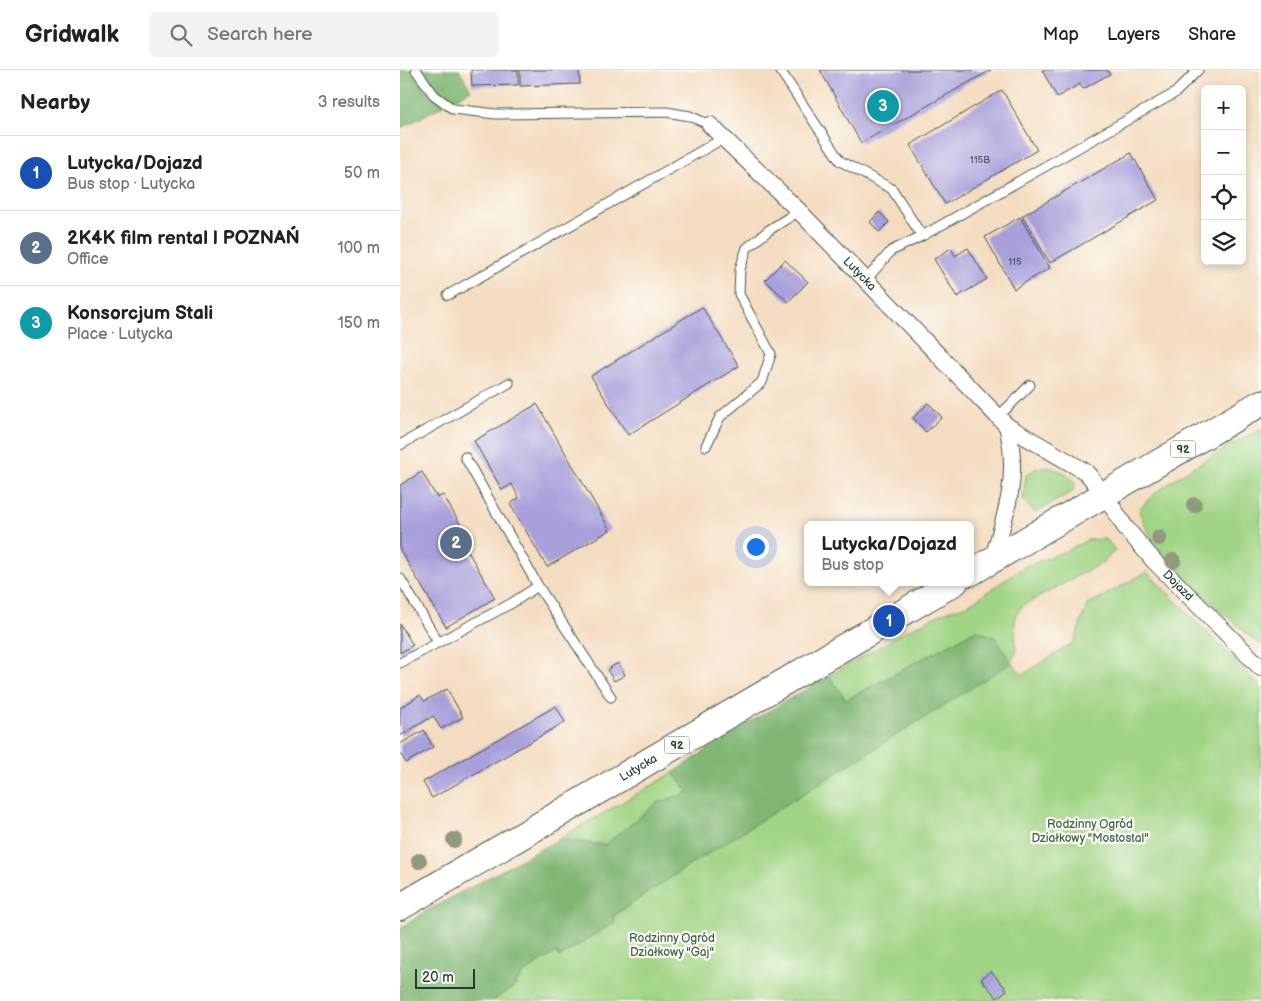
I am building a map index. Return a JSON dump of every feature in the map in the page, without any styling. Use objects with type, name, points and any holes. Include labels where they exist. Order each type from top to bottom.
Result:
[{"type":"main road","name":"Lutycka","points":[[981,567],[1261,403]]},
{"type":"main road","name":"Lutycka","points":[[400,907],[948,586]]},
{"type":"street","name":"Lutycka","points":[[710,125],[799,211],[1003,421],[1086,472],[1105,495]]},
{"type":"street","name":"Lutycka","points":[[981,567],[1007,512],[1014,473],[1013,448],[1003,421]]},
{"type":"street","name":"Dojazd","points":[[1105,495],[1125,526],[1154,561],[1261,668]]},
{"type":"lane","points":[[416,70],[434,94],[453,109],[496,114],[666,112],[690,116],[710,125]]},
{"type":"lane","points":[[780,70],[840,161],[892,189],[922,236]]},
{"type":"lane","points":[[866,280],[891,251],[922,236],[1176,92],[1198,70]]},
{"type":"lane","points":[[448,295],[724,138]]},
{"type":"lane","points":[[706,446],[720,417],[762,382],[771,354],[739,294],[740,269],[747,248],[799,211]]},
{"type":"lane","points":[[400,445],[508,383]]},
{"type":"lane","points":[[1003,421],[1030,385]]},
{"type":"lane","points":[[466,457],[538,586],[611,697]]},
{"type":"lane","points":[[400,578],[438,642]]},
{"type":"lane","points":[[400,663],[512,603],[538,586]]},
{"type":"green space","points":[[400,70],[459,70],[471,90],[400,129]]},
{"type":"green space","points":[[1261,429],[1261,646],[1209,601],[1173,566],[1158,548],[1139,510],[1149,499],[1178,477],[1213,455]]},
{"type":"green space","points":[[1049,467],[1067,474],[1076,483],[1073,491],[1035,513],[1023,501],[1026,475],[1037,468]]},
{"type":"green space","name":"Rodzinny Ogród Działkowy \"Mostostal\"","points":[[1106,539],[1115,550],[1105,561],[1024,605],[1015,615],[1016,653],[1011,662],[1022,675],[1074,642],[1087,605],[1147,572],[1261,687],[1261,1001],[492,1001],[514,987],[523,974],[556,952],[559,957],[616,921],[613,916],[685,868],[1010,663],[976,630],[846,700],[829,676],[910,629],[945,612],[968,605],[1026,566],[1069,550],[1087,540]]},
{"type":"green space","points":[[976,630],[997,638],[1011,663],[685,868],[613,916],[616,921],[560,957],[556,952],[523,974],[514,987],[491,1001],[400,1001],[400,929],[425,912],[559,839],[605,845],[657,803],[689,792],[673,773],[736,730],[829,676],[846,700]]},
{"type":"green space","points":[[673,773],[689,792],[657,803],[605,845],[559,839]]},
{"type":"building","points":[[471,70],[518,70],[518,85],[472,86]]},
{"type":"building","points":[[520,70],[579,70],[580,84],[520,86]]},
{"type":"building","points":[[820,70],[991,70],[861,143]]},
{"type":"building","points":[[1042,70],[1107,70],[1110,74],[1083,89],[1080,84],[1057,97]]},
{"type":"building","points":[[1002,90],[1037,150],[945,204],[910,145]]},
{"type":"building","points":[[1131,153],[1158,200],[1050,263],[1022,216]]},
{"type":"building","points":[[879,212],[889,222],[879,232],[870,222]]},
{"type":"building","points":[[1020,217],[1050,268],[1014,289],[985,237]]},
{"type":"building","points":[[951,248],[955,256],[968,248],[987,279],[957,297],[934,259]]},
{"type":"building","points":[[785,260],[808,282],[788,302],[765,280]]},
{"type":"building","points":[[702,307],[739,366],[628,435],[591,376]]},
{"type":"building","points":[[928,403],[942,417],[926,432],[913,418]]},
{"type":"building","points":[[537,404],[610,530],[547,567],[510,504],[519,498],[512,484],[502,490],[474,441]]},
{"type":"building","points":[[422,472],[437,498],[443,495],[465,532],[459,536],[495,598],[446,627],[400,550],[400,485]]},
{"type":"building","points":[[400,624],[413,645],[400,653]]},
{"type":"building","points":[[618,663],[625,675],[614,681],[607,670]]},
{"type":"building","points":[[447,689],[463,717],[441,729],[433,716],[400,736],[400,708],[420,695],[424,701]]},
{"type":"building","points":[[556,706],[565,722],[432,798],[423,782]]},
{"type":"building","points":[[424,730],[433,747],[406,763],[400,753],[400,744]]},
{"type":"building","points":[[991,971],[1007,990],[997,998],[981,979]]},
{"type":"place","name":"Konsorcjum Stali","points":[[883,106]]},
{"type":"place","name":"2K4K film rental | POZNAŃ","points":[[456,543]]},
{"type":"place","name":"Lutycka/Dojazd","points":[[889,621]]},
{"type":"park label","name":"Rodzinny Ogród Działkowy \"Gaj\"","points":[[672,945]]}]
